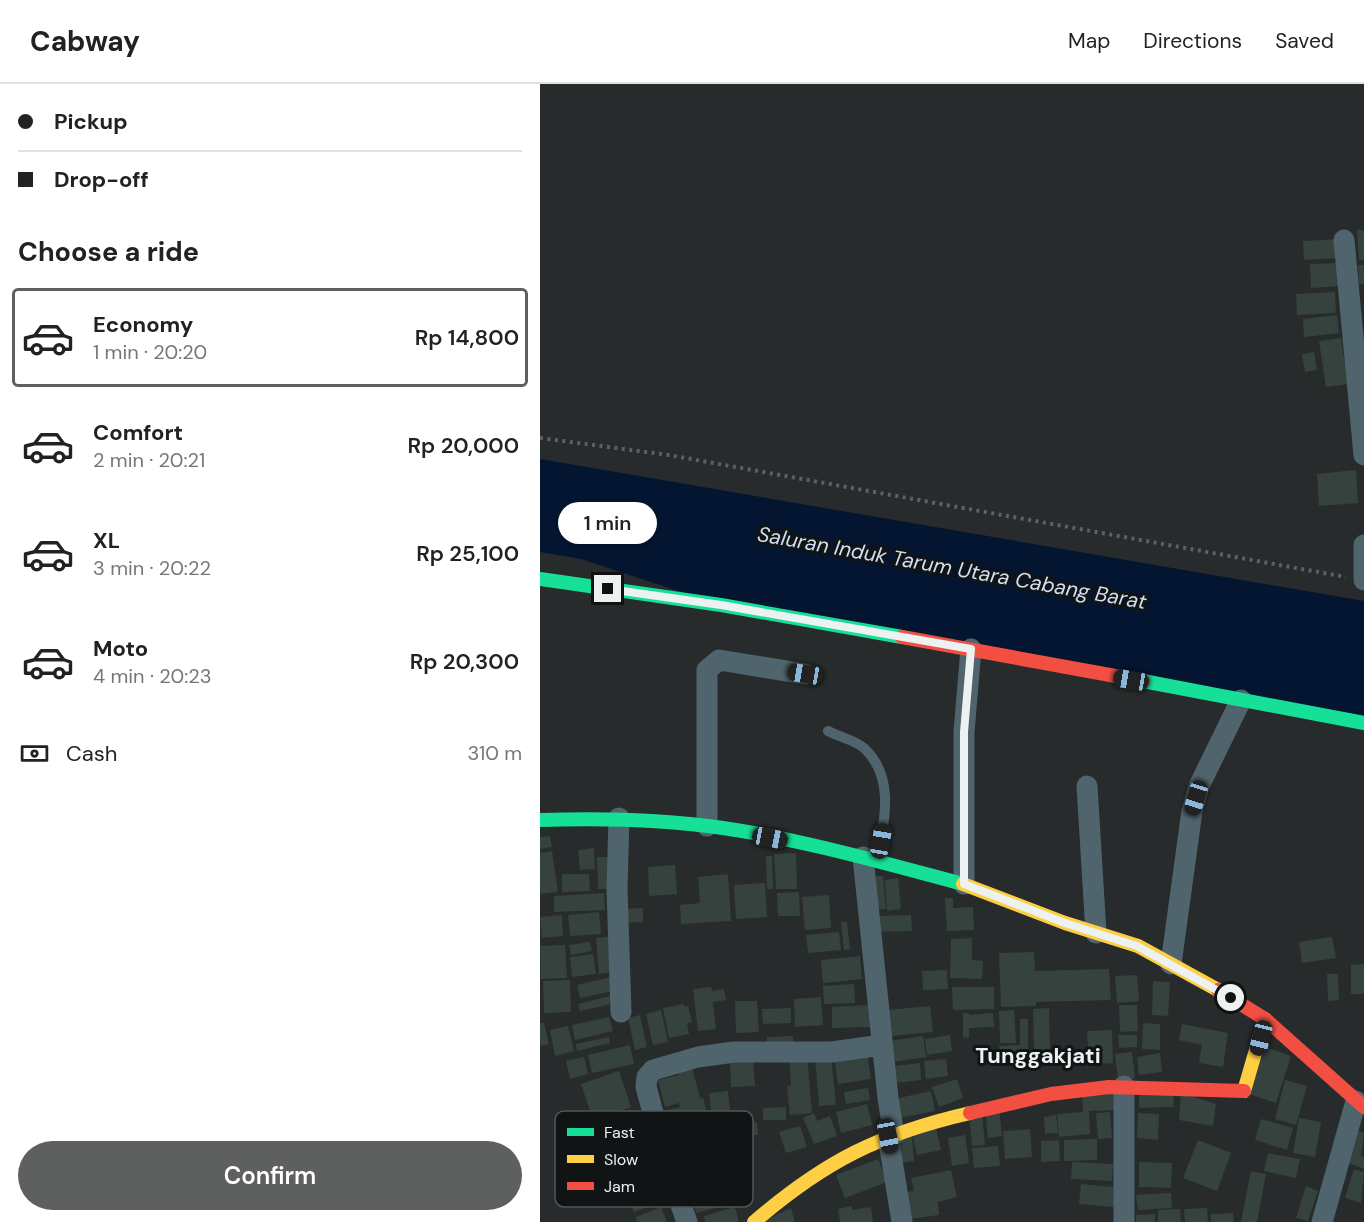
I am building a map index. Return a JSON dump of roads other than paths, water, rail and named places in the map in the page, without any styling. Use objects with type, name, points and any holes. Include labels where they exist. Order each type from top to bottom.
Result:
[{"type":"street","points":[[1344,240],[1364,455]]},
{"type":"street","points":[[1364,545],[1364,580]]},
{"type":"street","points":[[540,579],[721,605],[1284,706],[1364,723]]},
{"type":"street","points":[[964,884],[964,732],[971,649]]},
{"type":"street","points":[[707,826],[707,670],[719,660],[805,674]]},
{"type":"street","points":[[1171,964],[1192,811],[1200,786],[1241,700]]},
{"type":"street","points":[[1087,786],[1096,933]]},
{"type":"street","points":[[619,818],[617,889],[621,1012]]},
{"type":"street","points":[[540,820],[619,818],[707,826],[870,859],[964,884],[1137,946],[1265,1019],[1360,1104],[1322,1222]]},
{"type":"street","points":[[870,859],[882,1045],[902,1222]]},
{"type":"street","points":[[754,1222],[795,1187],[844,1156],[891,1135],[952,1117],[1051,1094],[1124,1086],[1245,1091],[1265,1019]]},
{"type":"street","points":[[653,1111],[646,1087],[647,1077],[653,1070],[698,1057],[734,1052],[832,1052],[882,1045]]},
{"type":"street","points":[[1124,1086],[1124,1222]]},
{"type":"street","points":[[682,1207],[687,1222]]},
{"type":"lane","points":[[828,731],[865,749],[878,767],[886,792],[884,821],[870,859]]},
{"type":"water","name":"Saluran Induk Tarum Utara Cabang Barat","points":[[540,459],[1364,601],[1364,719],[721,605],[581,559],[540,552]]},
{"type":"district","name":"Tunggakjati","points":[[1038,1055]]}]
